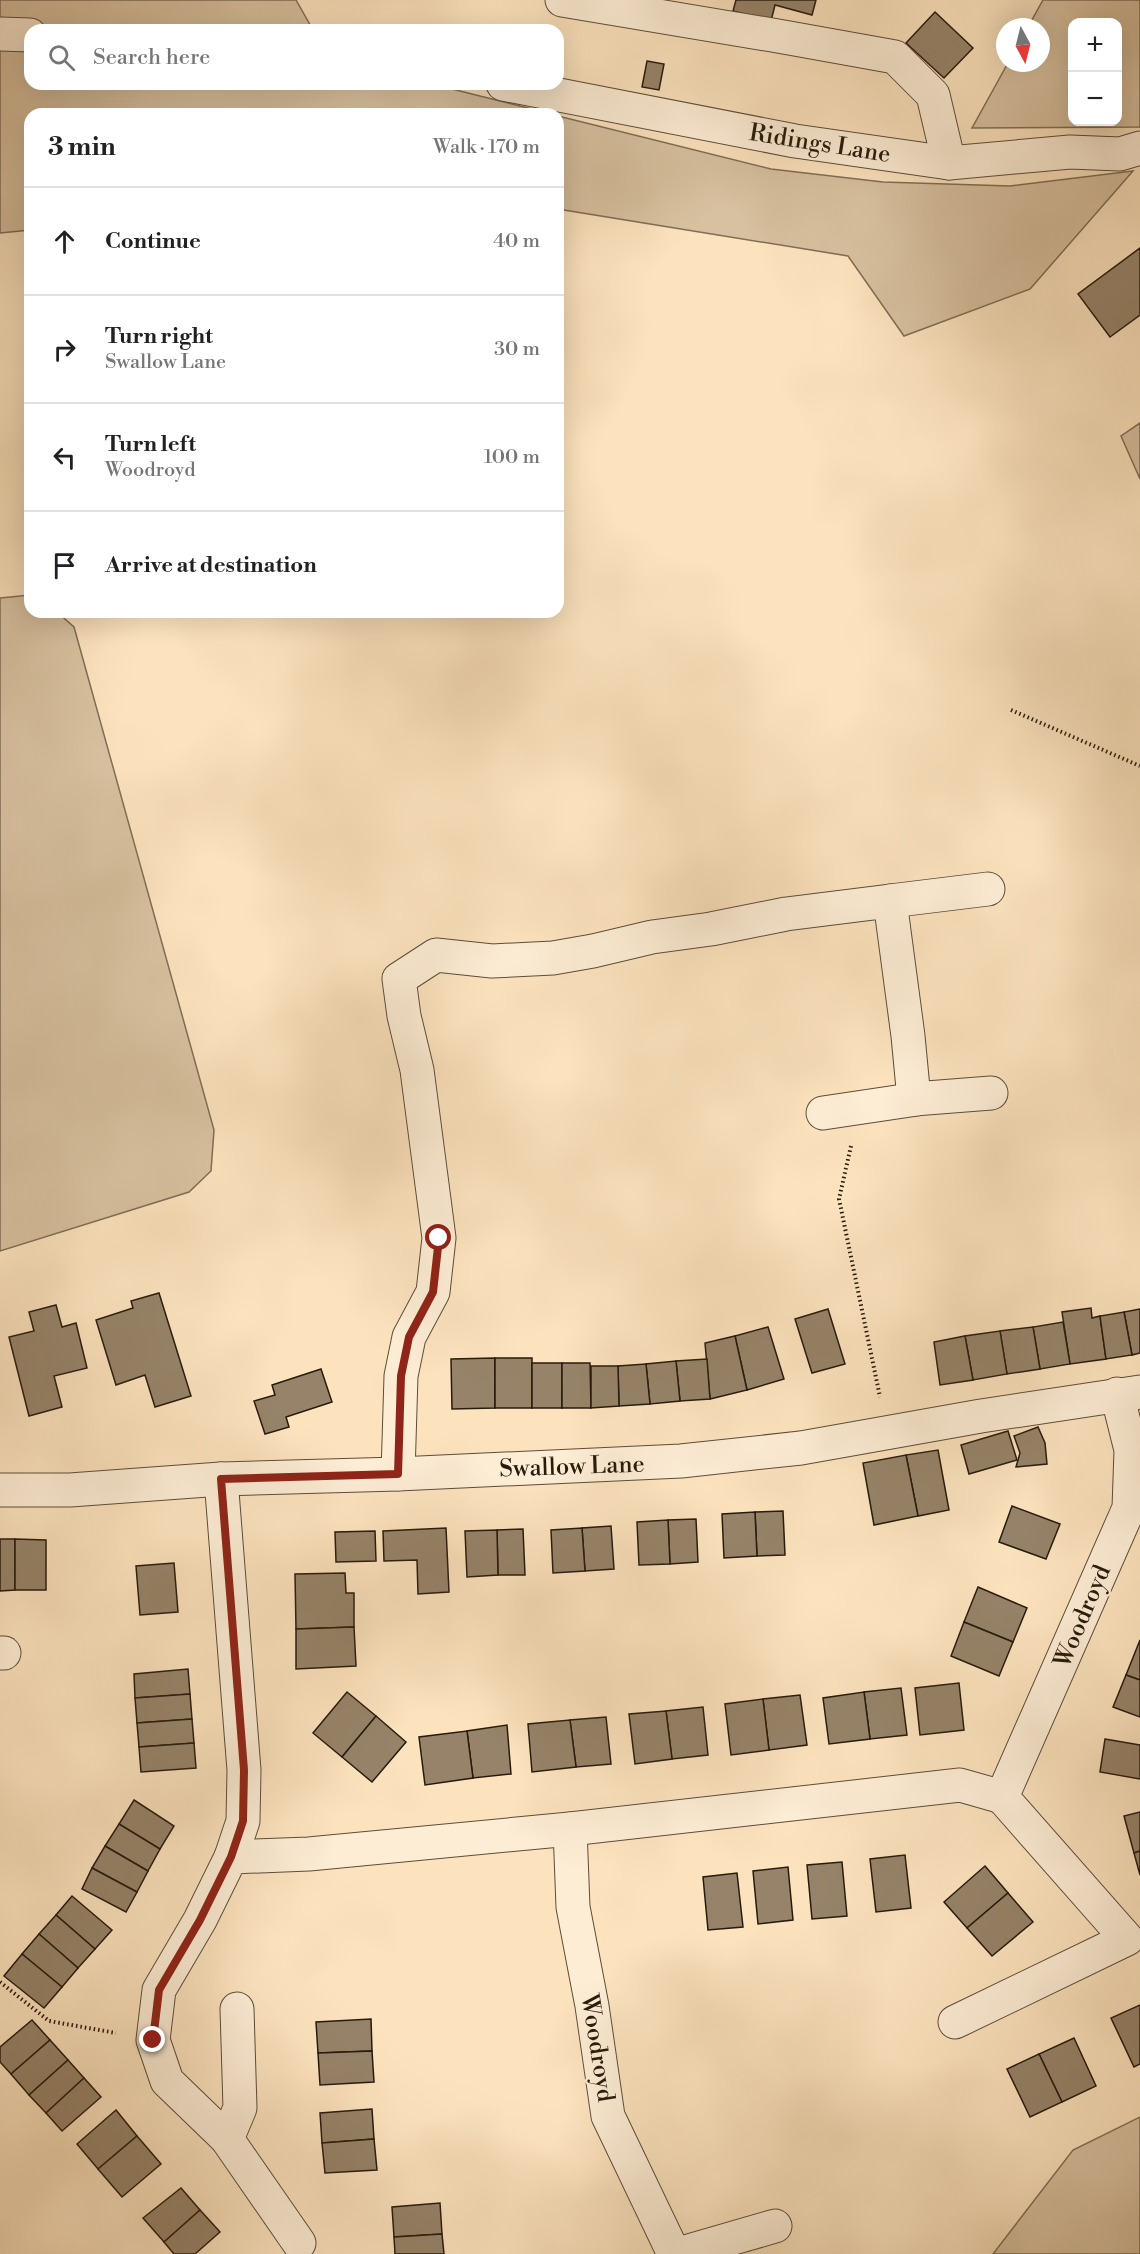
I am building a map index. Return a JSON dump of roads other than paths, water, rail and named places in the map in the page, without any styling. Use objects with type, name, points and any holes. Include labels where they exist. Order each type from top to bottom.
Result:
[{"type":"street","points":[[562,0],[895,57],[933,95],[949,163]]},
{"type":"street","points":[[0,34],[24,35]]},
{"type":"street","name":"Ridings Lane","points":[[534,90],[795,141],[949,163],[1071,152],[1120,154],[1140,148]]},
{"type":"street","points":[[398,1474],[401,1376],[409,1337],[433,1292],[439,1238],[417,1070],[404,1016],[399,979],[436,955],[492,961],[553,958],[652,937],[711,929],[786,914],[988,890]]},
{"type":"street","points":[[890,901],[914,1100],[917,1099]]},
{"type":"street","points":[[823,1113],[917,1099],[991,1093]]},
{"type":"street","name":"Swallow Lane","points":[[0,1490],[70,1490],[221,1479],[398,1474],[681,1461],[801,1448],[1128,1393]]},
{"type":"street","name":"Woodroyd","points":[[1002,1797],[1129,1508],[1131,1450],[1128,1393]]},
{"type":"street","points":[[221,1479],[244,1770],[243,1821],[231,1857],[200,1920],[159,1990],[153,2040],[168,2081],[227,2139],[299,2243]]},
{"type":"street","points":[[231,1857],[309,1854],[570,1829],[960,1785],[1002,1797],[1126,1939],[955,2022]]},
{"type":"street","name":"Woodroyd","points":[[570,1829],[573,1907],[592,2006],[608,2116],[676,2254],[775,2226]]},
{"type":"street","points":[[227,2139],[240,2108],[237,2009]]}]
